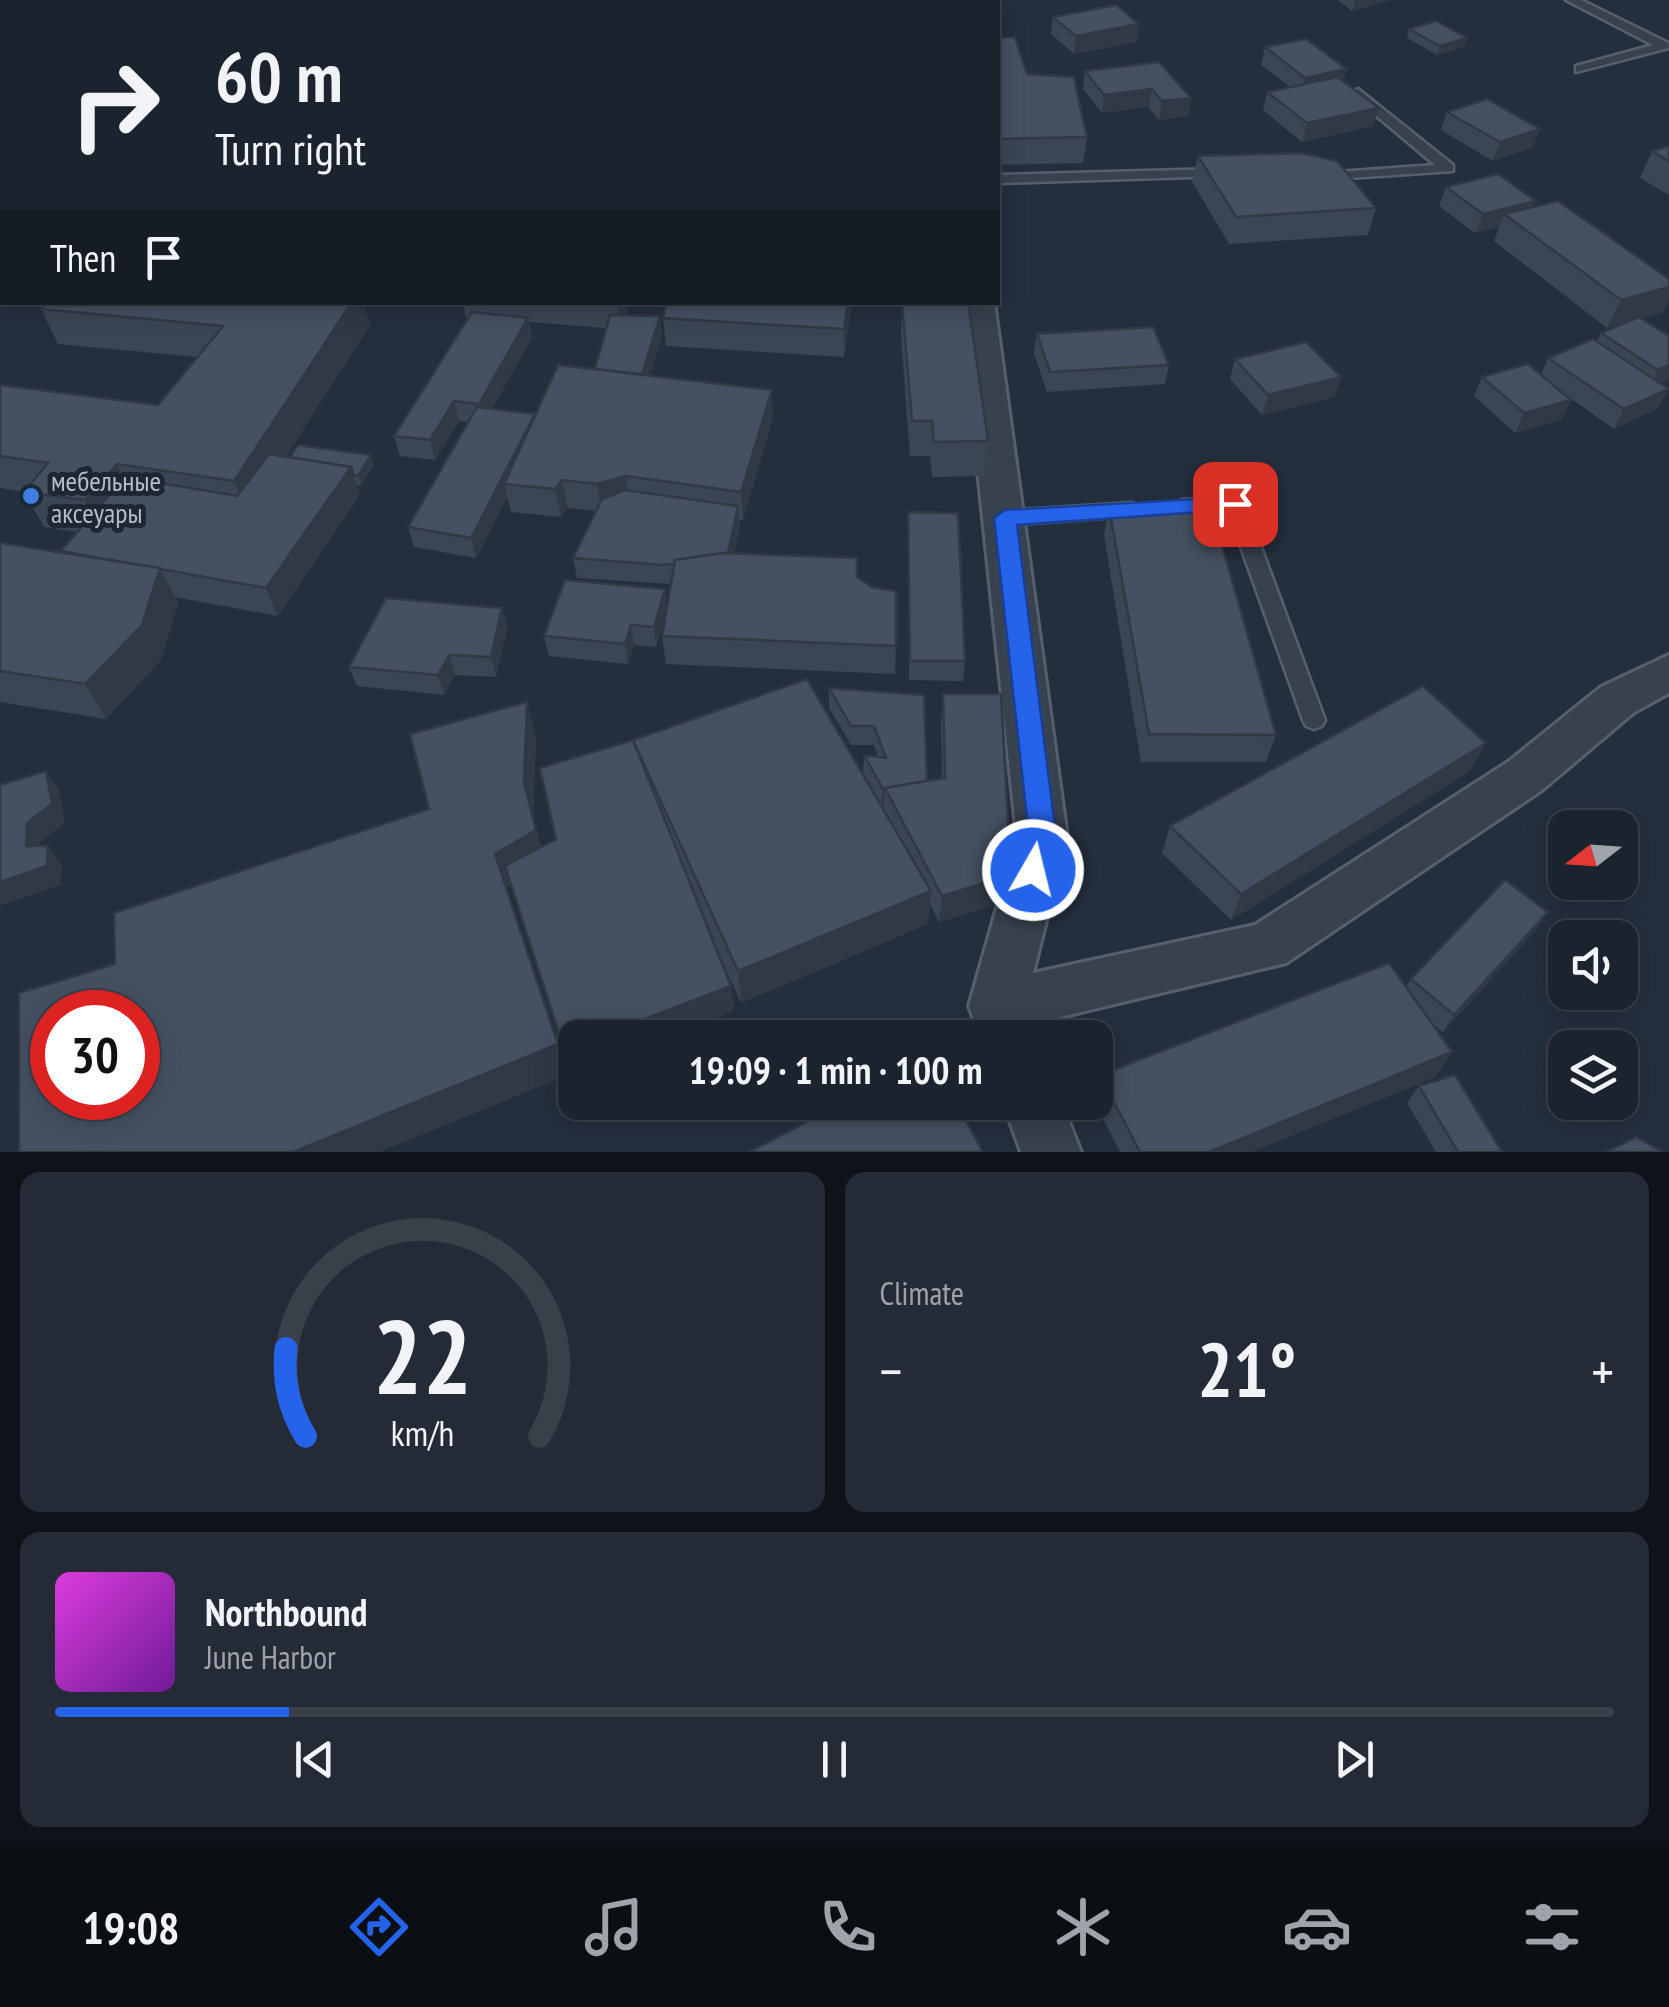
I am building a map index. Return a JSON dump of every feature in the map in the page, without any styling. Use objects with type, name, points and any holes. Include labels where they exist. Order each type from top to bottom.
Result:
[{"type":"street","points":[[977,305],[1042,836],[1003,1020]]},
{"type":"street","points":[[1010,1020],[1268,946],[1525,776],[1618,700],[1669,672]]},
{"type":"street","points":[[1039,1120],[1051,1152]]},
{"type":"lane","points":[[1572,0],[1664,46],[1581,69]]},
{"type":"lane","points":[[1300,176],[1448,168],[1358,94]]},
{"type":"lane","points":[[1000,179],[1232,172]]},
{"type":"lane","points":[[1005,518],[1235,504],[1314,720]]},
{"type":"building","points":[[1116,5],[1139,24],[1076,36],[1053,17]]},
{"type":"building","points":[[1436,21],[1467,38],[1440,46],[1409,29]]},
{"type":"building","points":[[1015,37],[1027,74],[1074,77],[1087,137],[1000,139],[1000,38]]},
{"type":"building","points":[[1306,39],[1347,69],[1305,78],[1265,47]]},
{"type":"building","points":[[1159,62],[1191,98],[1162,101],[1152,89],[1104,95],[1085,71]]},
{"type":"building","points":[[1337,77],[1379,108],[1307,123],[1267,92]]},
{"type":"building","points":[[1487,99],[1540,129],[1500,142],[1447,112]]},
{"type":"building","points":[[1669,146],[1669,161],[1652,151]]},
{"type":"building","points":[[1302,153],[1337,161],[1376,208],[1236,217],[1198,156]]},
{"type":"building","points":[[1498,174],[1536,201],[1483,214],[1446,187]]},
{"type":"building","points":[[1558,201],[1669,279],[1669,287],[1621,300],[1504,214]]},
{"type":"building","points":[[45,305],[350,305],[234,481],[117,464],[85,500],[24,492],[48,463],[0,456],[0,385],[158,405],[223,326],[41,309]]},
{"type":"building","points":[[665,305],[848,305],[844,329],[663,318]]},
{"type":"building","points":[[902,305],[968,305],[988,441],[934,442],[932,421],[912,421]]},
{"type":"building","points":[[472,312],[528,318],[479,404],[454,401],[430,440],[394,436]]},
{"type":"building","points":[[610,315],[660,316],[642,374],[595,369]]},
{"type":"building","points":[[1639,317],[1669,336],[1669,365],[1658,370],[1601,333]]},
{"type":"building","points":[[1153,327],[1169,365],[1050,372],[1037,334]]},
{"type":"building","points":[[1593,339],[1669,389],[1624,409],[1548,358]]},
{"type":"building","points":[[1306,342],[1341,377],[1268,395],[1235,359]]},
{"type":"building","points":[[1528,364],[1571,400],[1524,413],[1482,377]]},
{"type":"building","points":[[558,365],[772,390],[741,492],[626,476],[597,484],[562,480],[555,489],[504,484]]},
{"type":"building","points":[[477,407],[535,414],[471,538],[408,527]]},
{"type":"building","points":[[298,445],[371,455],[358,476],[351,467],[290,457]]},
{"type":"building","points":[[269,454],[351,467],[266,588],[61,551],[125,477],[237,496]]},
{"type":"building","points":[[625,490],[738,506],[728,553],[664,565],[573,558],[602,499]]},
{"type":"building","points":[[1211,506],[1276,735],[1149,734],[1109,507]]},
{"type":"building","points":[[908,512],[958,513],[965,661],[910,661]]},
{"type":"building","points":[[0,543],[160,568],[142,625],[85,684],[0,671]]},
{"type":"building","points":[[722,553],[857,558],[857,577],[872,587],[896,591],[896,646],[662,636],[675,560]]},
{"type":"building","points":[[565,580],[665,589],[654,627],[631,625],[625,644],[544,636]]},
{"type":"building","points":[[386,598],[502,608],[491,657],[449,655],[438,675],[349,667]]},
{"type":"building","points":[[807,679],[931,891],[738,971],[633,740]]},
{"type":"building","points":[[1423,686],[1486,743],[1241,894],[1170,826]]},
{"type":"building","points":[[829,688],[924,695],[927,781],[883,789],[864,755],[886,758],[874,726],[851,726]]},
{"type":"building","points":[[943,694],[1001,694],[1011,875],[942,896],[885,788],[945,778]]},
{"type":"building","points":[[527,702],[524,783],[536,830],[495,854],[558,1044],[293,1152],[19,1152],[19,993],[115,964],[114,913],[429,809],[410,734]]},
{"type":"building","points":[[633,740],[731,986],[642,1020],[558,1020],[558,1030],[505,866],[556,839],[540,768]]},
{"type":"building","points":[[46,771],[52,804],[27,823],[26,846],[48,846],[47,866],[0,882],[0,785]]},
{"type":"building","points":[[1505,880],[1548,912],[1454,1015],[1411,979]]},
{"type":"building","points":[[1389,963],[1452,1052],[1209,1152],[1140,1152],[1113,1100],[1113,1070]]},
{"type":"building","points":[[1455,1075],[1502,1152],[1458,1152],[1419,1086]]},
{"type":"building","points":[[810,1120],[966,1120],[983,1152],[749,1152]]},
{"type":"building","points":[[1636,1137],[1663,1152],[1606,1152]]},
{"type":"place","name":"мебельные аксеуары","points":[[31,496]]},
{"type":"route","points":[[1033,870],[1042,836],[1005,518],[1235,504]]}]
